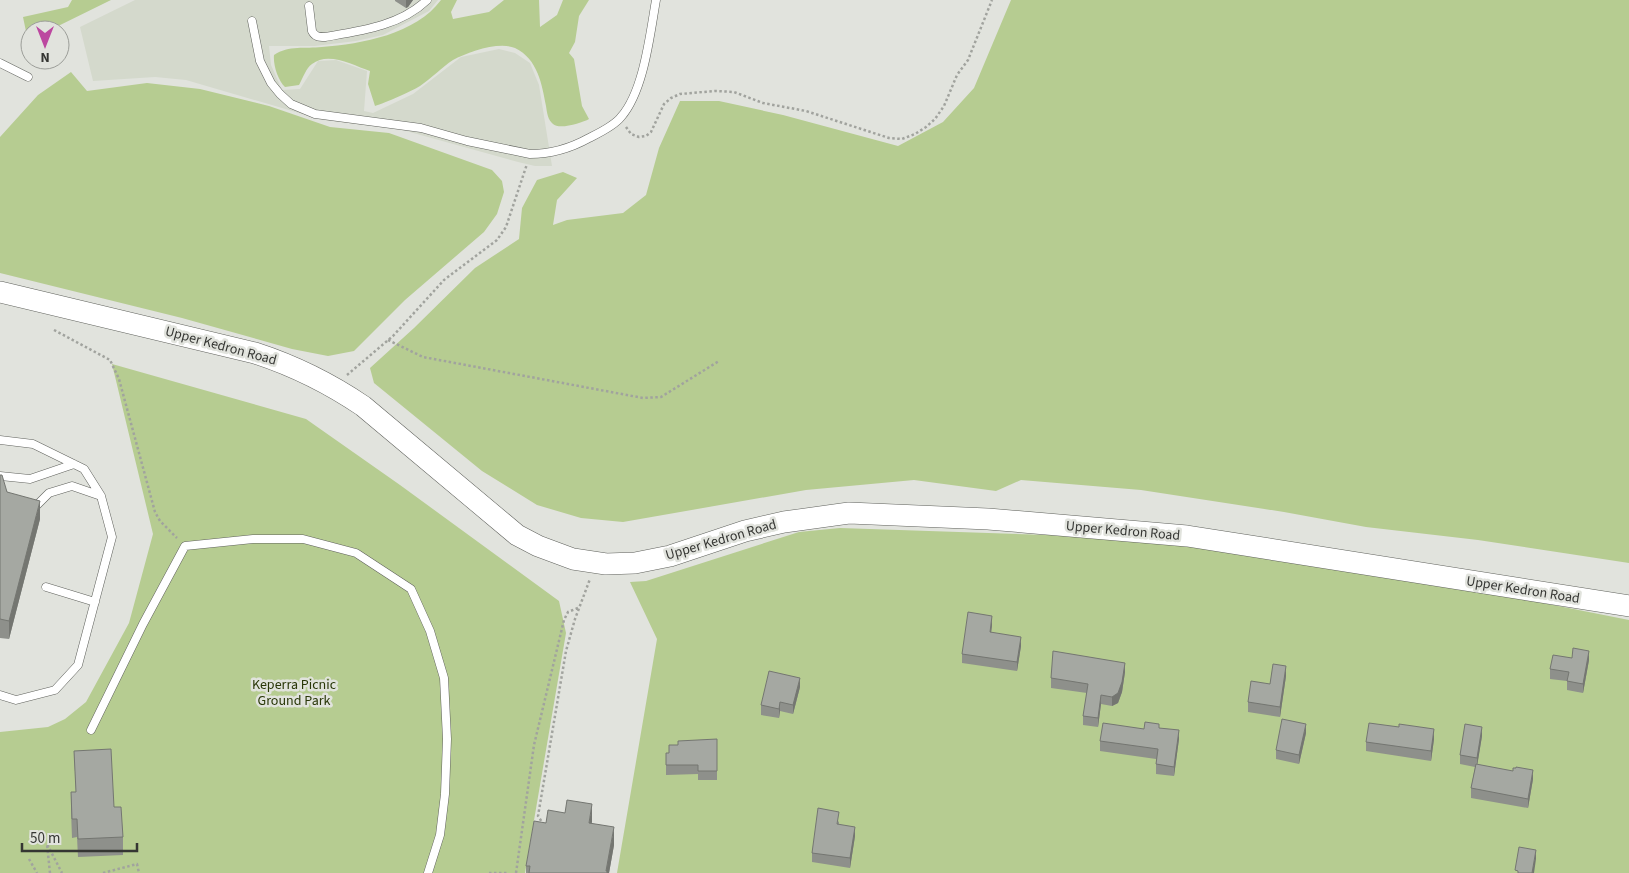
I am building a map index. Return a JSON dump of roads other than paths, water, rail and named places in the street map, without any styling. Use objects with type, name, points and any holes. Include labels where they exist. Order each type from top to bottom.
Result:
[{"type":"main road","name":"Upper Kedron Road","points":[[0,292],[255,353],[284,362],[337,388],[363,406],[517,535],[538,546],[573,559],[606,564],[635,563],[670,556],[745,531],[784,522],[849,513],[942,516],[1187,536],[1629,606]]},
{"type":"lane","points":[[308,6],[312,31],[318,37],[325,37],[389,23],[419,8],[427,0]]},
{"type":"lane","points":[[252,21],[260,60],[265,72],[271,83],[291,104],[315,114],[421,128],[468,141],[530,154],[548,154],[582,142],[620,119],[630,106],[636,92],[650,37],[656,0]]},
{"type":"lane","points":[[0,63],[28,77]]},
{"type":"lane","points":[[0,440],[34,444],[84,469],[101,496],[112,537],[78,665],[55,690],[16,700],[0,695]]},
{"type":"lane","points":[[0,476],[30,479],[74,464]]},
{"type":"lane","points":[[36,506],[49,493],[72,486],[101,496]]},
{"type":"lane","points":[[91,730],[143,624],[185,546],[253,539],[303,539],[356,553],[411,589],[430,631],[444,678],[447,739],[445,794],[440,835],[428,873]]},
{"type":"lane","points":[[46,587],[95,602]]},
{"type":"park label","name":"Keperra Picnic Ground Park","points":[[294,694]]}]
